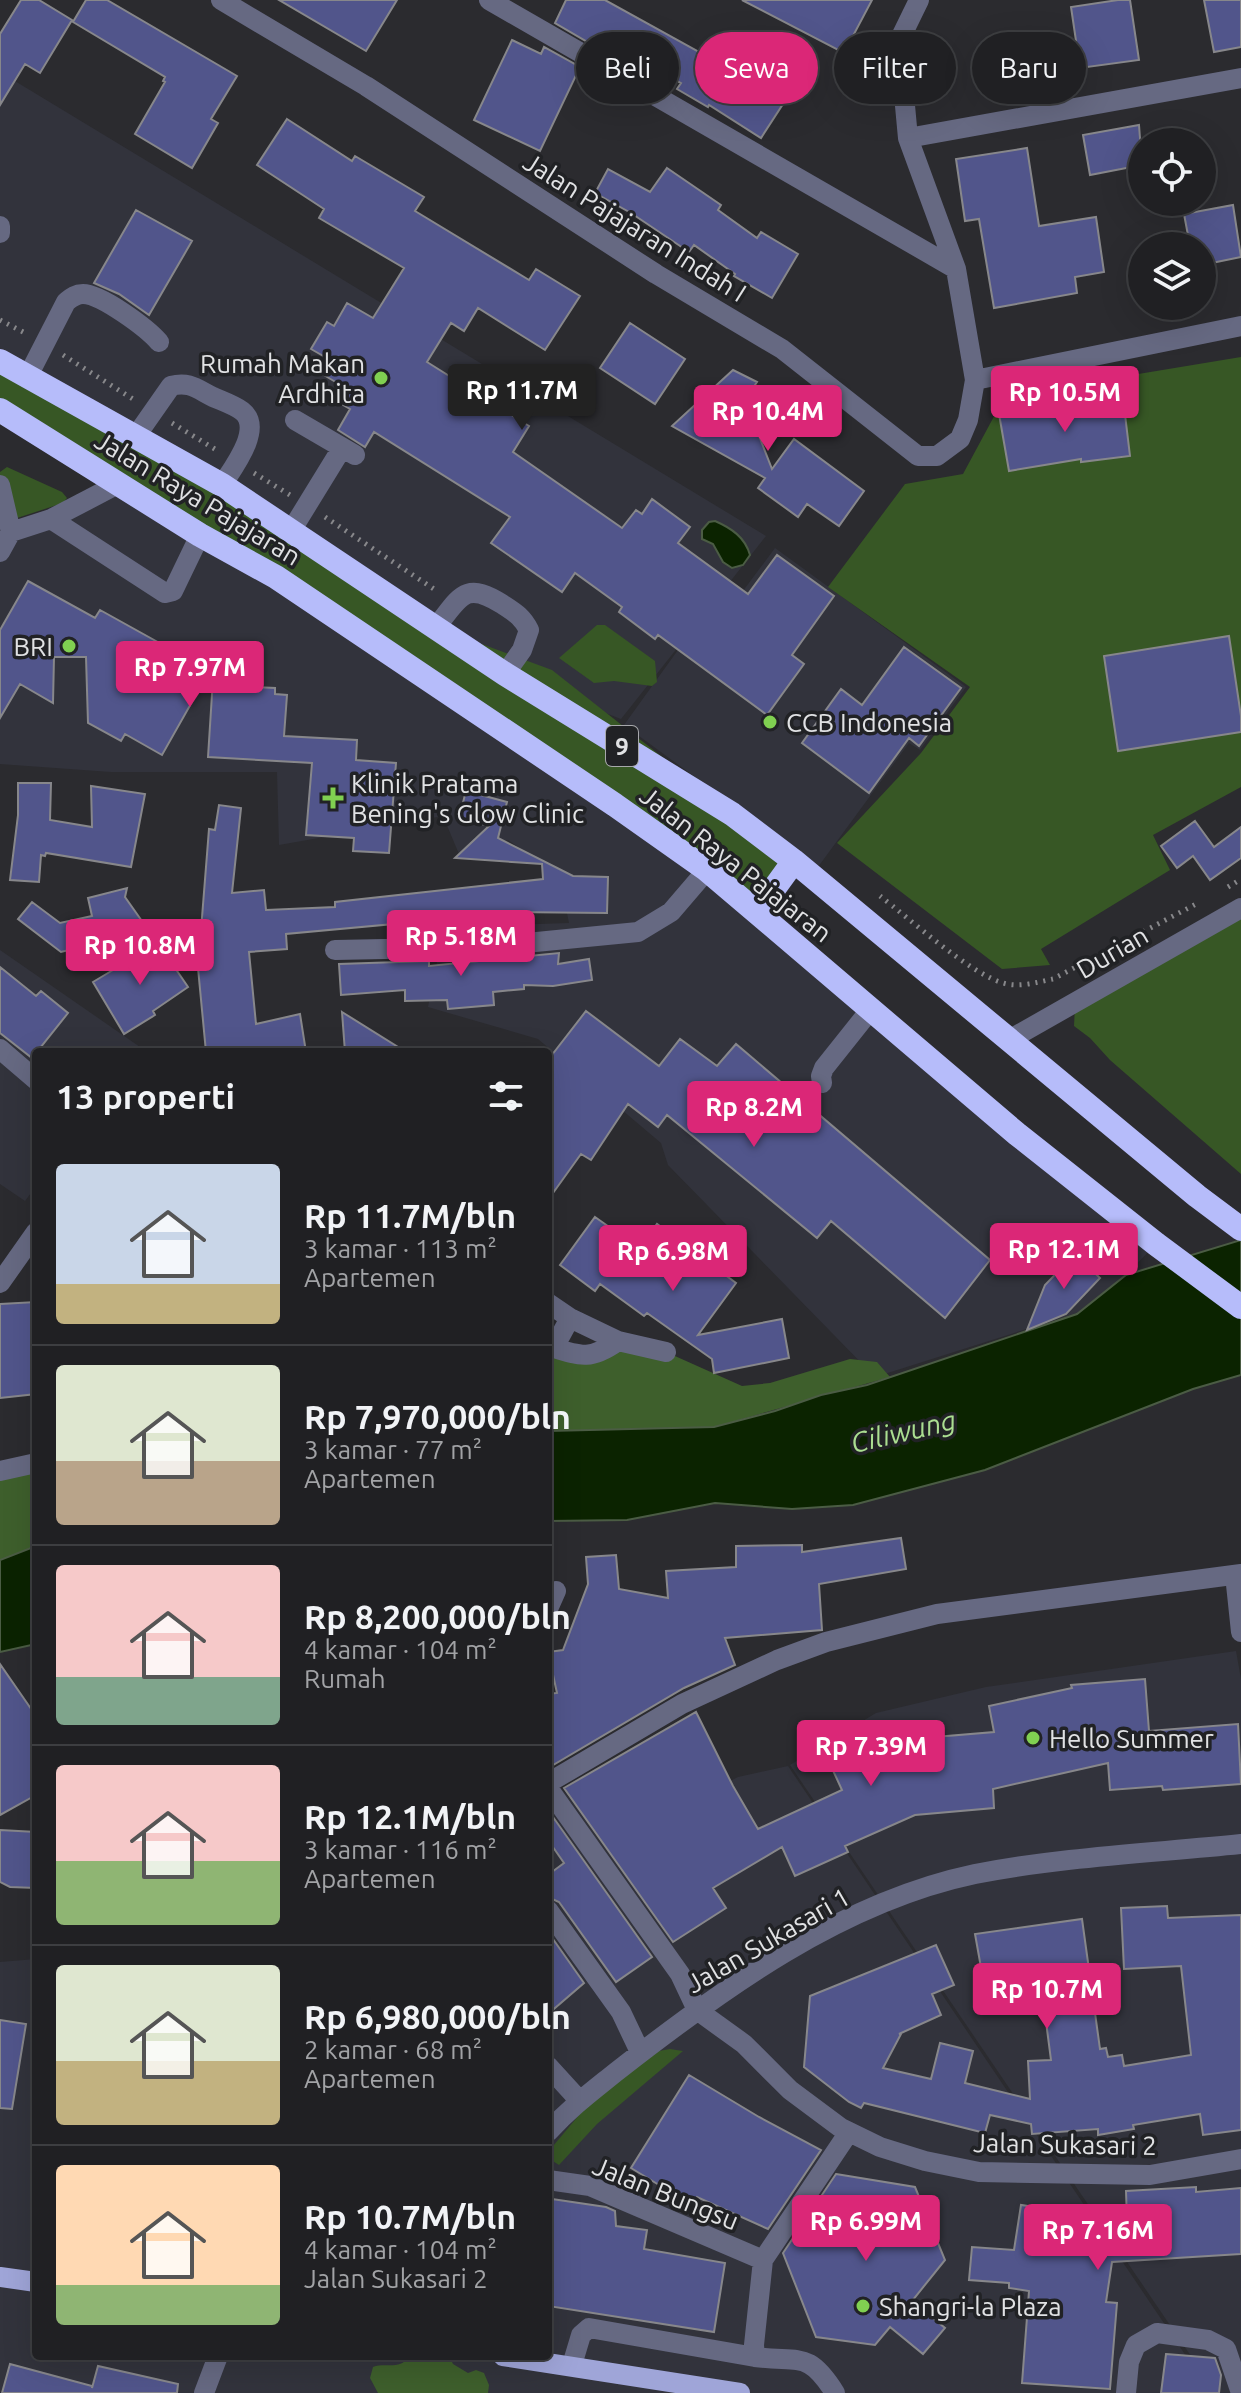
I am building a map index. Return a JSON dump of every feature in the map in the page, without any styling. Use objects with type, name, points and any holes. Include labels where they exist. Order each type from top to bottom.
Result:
[{"type":"highway","name":"Jalan Raya Pajajaran","points":[[0,361],[222,485],[505,674],[732,814],[794,861],[1197,1196],[1241,1229]]},
{"type":"highway","name":"Jalan Raya Pajajaran","points":[[0,410],[200,535],[276,577],[707,870],[1017,1134],[1241,1307]]},
{"type":"highway","points":[[757,912],[794,861]]},
{"type":"main road","points":[[0,2277],[32,2281]]},
{"type":"main road","points":[[534,2360],[740,2393]]},
{"type":"street","name":"Jalan Pajajaran Indah I","points":[[221,0],[366,86],[656,274],[782,349],[918,456],[937,456],[960,439],[971,411],[975,380]]},
{"type":"street","points":[[489,0],[956,269]]},
{"type":"street","points":[[919,0],[899,41],[908,138],[956,269],[975,380],[1241,326]]},
{"type":"street","points":[[908,138],[1241,78]]},
{"type":"street","points":[[0,226],[0,233]]},
{"type":"street","points":[[28,376],[66,302],[74,295],[86,293],[125,315],[159,342]]},
{"type":"street","points":[[136,436],[171,386],[184,383],[242,411],[250,420],[250,430],[237,462],[222,485]]},
{"type":"street","points":[[291,531],[306,504],[348,452],[295,420]]},
{"type":"street","points":[[11,532],[51,519],[118,484]]},
{"type":"street","points":[[0,485],[11,532],[0,552]]},
{"type":"street","points":[[51,519],[165,593],[173,591],[200,535]]},
{"type":"street","points":[[436,627],[469,592],[482,591],[523,618],[529,630],[522,650],[505,674]]},
{"type":"street","points":[[335,950],[485,947],[638,932],[671,912],[707,870]]},
{"type":"street","name":"Durian","points":[[1009,1040],[1241,908]]},
{"type":"street","points":[[822,1083],[824,1068],[871,1009]]},
{"type":"street","points":[[0,1049],[32,1077]]},
{"type":"street","points":[[0,1283],[32,1238]]},
{"type":"street","points":[[552,1306],[618,1341],[666,1352]]},
{"type":"street","points":[[552,1344],[557,1342],[570,1318]]},
{"type":"street","points":[[552,1347],[587,1356],[600,1354],[618,1341]]},
{"type":"street","points":[[0,1471],[32,1464]]},
{"type":"street","points":[[552,1783],[682,1704],[777,1660],[881,1626],[937,1614],[1238,1574],[1241,1632]]},
{"type":"street","points":[[552,1791],[680,1974],[697,2010]]},
{"type":"street","name":"Jalan Sukasari 1","points":[[552,2128],[579,2100],[697,2010],[849,1918],[909,1894],[973,1875],[1046,1863],[1241,1844]]},
{"type":"street","points":[[552,1916],[621,2012],[640,2052]]},
{"type":"street","name":"Jalan Sukasari 2","points":[[697,2010],[744,2044],[790,2090],[849,2132],[880,2147],[925,2161],[979,2172],[1150,2175],[1241,2159]]},
{"type":"street","points":[[552,2070],[579,2100]]},
{"type":"street","points":[[755,2357],[763,2260],[849,2132]]},
{"type":"street","name":"Jalan Bungsu","points":[[552,2181],[590,2186],[763,2260]]},
{"type":"street","points":[[572,2365],[581,2335],[589,2328],[782,2361],[796,2358],[822,2371],[835,2393]]},
{"type":"street","points":[[1126,2393],[1129,2362],[1136,2345],[1157,2333],[1208,2340],[1226,2349],[1241,2393]]},
{"type":"street","points":[[204,2393],[216,2360]]},
{"type":"path","points":[[0,320],[43,343],[306,504],[456,603]]},
{"type":"path","points":[[1227,887],[1241,879]]},
{"type":"path","points":[[873,891],[974,968],[1004,984],[1053,979],[1200,901]]},
{"type":"shaded area","points":[[0,72],[766,536],[718,597],[731,607],[775,548],[966,687],[920,750],[909,743],[818,867],[624,725],[701,618],[621,719],[505,674],[0,357]]},
{"type":"shaded area","points":[[1241,357],[1241,787],[1153,835],[1170,870],[1041,949],[1050,965],[1002,969],[837,843],[921,753],[970,687],[828,587],[905,484],[963,474],[1005,396]]},
{"type":"shaded area","points":[[0,359],[436,627],[552,670],[794,861],[757,912],[707,870],[0,412]]},
{"type":"shaded area","points":[[7,467],[62,492],[67,498],[63,503],[11,520],[0,485],[0,472]]},
{"type":"shaded area","points":[[118,484],[615,805],[1156,1244],[1126,1275],[1077,1313],[875,1377],[668,1165],[661,1143],[552,1048],[538,1039],[428,1007],[444,927],[569,923],[559,875],[508,840],[459,854],[443,816],[279,845],[277,772],[111,772],[0,764],[0,485],[9,526]]},
{"type":"shaded area","points":[[597,625],[605,625],[655,661],[657,682],[652,686],[614,681],[594,683],[559,658]]},
{"type":"shaded area","points":[[1241,912],[1241,1174],[1074,1026],[1075,1006]]},
{"type":"shaded area","points":[[0,950],[140,1047],[32,1048],[32,1191],[25,1201],[0,1184]]},
{"type":"shaded area","points":[[552,1346],[666,1352],[742,1386],[770,1383],[850,1359],[877,1362],[890,1377],[714,1427],[552,1431]]},
{"type":"shaded area","points":[[32,1463],[32,1548],[0,1560],[0,1471]]},
{"type":"shaded area","points":[[1236,1651],[1241,1679],[1241,2393],[1216,2393],[790,1765],[876,1713],[986,1687]]},
{"type":"shaded area","points":[[788,1766],[1211,2393],[0,2393],[0,1962],[32,1959],[32,2360],[552,2360],[552,1777],[608,1845],[738,1777]]},
{"type":"shaded area","points":[[659,2051],[683,2051],[597,2124],[559,2165],[552,2161],[552,2147],[590,2102]]},
{"type":"shaded area","points":[[451,2360],[468,2373],[476,2370],[484,2373],[489,2385],[488,2393],[378,2393],[370,2378],[373,2367],[397,2365],[405,2361]]},
{"type":"water","points":[[715,521],[732,530],[745,543],[750,555],[743,565],[732,568],[723,562],[713,544],[702,539],[702,530],[709,522]]},
{"type":"water","name":"Ciliwung","points":[[1241,1240],[1241,1375],[1193,1389],[985,1470],[853,1505],[792,1509],[715,1503],[627,1520],[552,1521],[552,1431],[714,1427],[775,1411],[821,1395],[867,1385],[1077,1314],[1126,1275]]},
{"type":"water","points":[[32,1548],[32,1645],[0,1652],[0,1560]]},
{"type":"building","points":[[21,0],[39,0],[72,20],[40,73],[25,64],[0,105],[0,34]]},
{"type":"building","points":[[86,0],[107,0],[237,76],[211,119],[218,123],[192,168],[135,134],[165,77],[73,22]]},
{"type":"building","points":[[279,0],[397,0],[366,51]]},
{"type":"building","points":[[566,0],[605,0],[663,32],[576,32],[576,35],[555,23]]},
{"type":"building","points":[[742,0],[872,0],[855,32],[834,32],[834,48],[818,39],[818,32],[804,32]]},
{"type":"building","points":[[1130,0],[1139,60],[1086,67],[1086,32],[1075,32],[1071,7]]},
{"type":"building","points":[[1204,0],[1241,0],[1241,47],[1214,52]]},
{"type":"building","points":[[512,40],[541,54],[544,47],[576,65],[576,75],[540,151],[474,120]]},
{"type":"building","points":[[679,41],[695,50],[695,99],[679,90]]},
{"type":"building","points":[[703,104],[783,104],[761,138]]},
{"type":"building","points":[[287,119],[352,161],[355,156],[424,197],[415,211],[529,280],[536,269],[580,296],[545,350],[478,308],[464,331],[451,323],[427,362],[529,426],[513,452],[622,528],[636,510],[642,514],[652,499],[690,527],[678,543],[748,594],[777,555],[834,596],[792,655],[804,664],[767,715],[658,635],[655,639],[619,612],[622,607],[575,573],[562,592],[491,543],[510,517],[374,432],[365,447],[338,430],[350,409],[336,401],[344,387],[317,371],[325,357],[311,349],[327,322],[334,326],[347,303],[373,318],[404,268],[319,218],[324,209],[257,165]]},
{"type":"building","points":[[1139,125],[1139,128],[1128,128],[1128,168],[1090,175],[1083,135]]},
{"type":"building","points":[[1027,148],[1039,226],[1096,217],[1104,272],[1075,277],[1077,293],[994,308],[979,219],[965,221],[956,159]]},
{"type":"building","points":[[667,168],[721,205],[718,210],[757,238],[761,232],[798,254],[772,298],[734,276],[694,245],[689,252],[595,193],[608,169],[650,192]]},
{"type":"building","points":[[1233,205],[1241,257],[1216,262],[1216,232],[1187,232],[1184,216],[1216,216],[1216,208]]},
{"type":"building","points":[[136,210],[192,241],[149,315],[119,294],[94,283]]},
{"type":"building","points":[[630,323],[685,359],[655,404],[600,368]]},
{"type":"building","points":[[733,370],[757,382],[745,400],[772,469],[794,439],[864,491],[839,526],[807,504],[798,517],[758,488],[765,478],[672,426]]},
{"type":"building","points":[[1123,398],[1130,456],[1081,462],[1081,459],[1009,471],[999,414]]},
{"type":"building","points":[[28,581],[95,618],[100,610],[192,661],[236,664],[235,674],[254,675],[254,687],[275,688],[275,694],[287,695],[284,736],[357,740],[356,760],[396,763],[389,853],[353,851],[354,838],[306,835],[312,763],[208,757],[214,663],[162,755],[125,734],[121,741],[88,723],[86,657],[54,657],[53,703],[20,684],[0,718],[0,630]]},
{"type":"building","points":[[1229,636],[1241,732],[1118,751],[1104,656]]},
{"type":"building","points":[[904,647],[961,688],[919,746],[909,738],[869,793],[802,743],[841,689],[862,705]]},
{"type":"building","points":[[18,783],[51,783],[50,820],[92,827],[91,786],[145,794],[131,867],[46,853],[45,856],[41,855],[39,882],[10,880],[18,815]]},
{"type":"building","points":[[466,791],[507,802],[498,838],[573,876],[608,877],[607,913],[425,911],[426,921],[286,934],[287,949],[249,952],[256,1024],[300,1014],[305,1048],[206,1048],[198,968],[209,829],[215,830],[219,805],[241,808],[232,893],[264,890],[266,910],[335,907],[335,902],[543,879],[542,864],[455,858],[489,826],[459,818]]},
{"type":"building","points":[[1195,821],[1214,847],[1241,827],[1241,858],[1210,880],[1193,856],[1177,868],[1161,846]]},
{"type":"building","points":[[127,888],[125,897],[149,931],[61,952],[18,919],[32,902],[60,923],[92,916],[88,898]]},
{"type":"building","points":[[158,943],[188,987],[153,1011],[155,1015],[124,1034],[93,982]]},
{"type":"building","points":[[559,953],[558,964],[589,959],[592,980],[553,986],[524,985],[524,989],[493,992],[494,1005],[448,1009],[447,1000],[405,1001],[405,990],[341,995],[339,964],[429,961],[429,966]]},
{"type":"building","points":[[0,967],[36,996],[41,991],[68,1013],[40,1048],[32,1048],[32,1058],[0,1033]]},
{"type":"building","points":[[586,1011],[659,1066],[680,1039],[717,1066],[736,1044],[990,1260],[945,1318],[831,1221],[817,1238],[667,1115],[658,1127],[628,1104],[591,1160],[581,1154],[552,1194],[552,1055]]},
{"type":"building","points":[[342,1012],[400,1048],[345,1048]]},
{"type":"building","points":[[595,1217],[639,1248],[657,1224],[736,1283],[698,1335],[782,1319],[789,1358],[714,1373],[712,1359],[647,1313],[644,1316],[600,1284],[595,1291],[560,1265]]},
{"type":"building","points":[[1075,1254],[1100,1278],[1066,1314],[1027,1330],[1045,1285]]},
{"type":"building","points":[[32,1302],[32,1394],[0,1398],[0,1304]]},
{"type":"building","points":[[901,1538],[906,1569],[819,1584],[822,1630],[725,1638],[735,1665],[684,1688],[552,1766],[552,1694],[557,1693],[552,1651],[563,1650],[588,1584],[586,1557],[616,1555],[619,1589],[668,1598],[666,1571],[736,1567],[736,1546],[802,1545],[802,1552]]},
{"type":"building","points":[[0,1664],[32,1710],[32,1797],[0,1815]]},
{"type":"building","points":[[1145,1679],[1149,1731],[1238,1724],[1241,1784],[1163,1790],[1162,1786],[1110,1790],[1108,1763],[993,1789],[994,1808],[915,1815],[845,1846],[848,1852],[795,1876],[782,1847],[713,1888],[726,1908],[673,1942],[564,1788],[696,1712],[758,1829],[842,1790],[824,1751],[880,1726],[887,1741],[994,1732],[989,1706],[1072,1688],[1071,1685]]},
{"type":"building","points":[[552,1816],[652,1957],[616,1982],[559,1902],[552,1899],[552,1872],[564,1863],[552,1846]]},
{"type":"building","points":[[0,1830],[32,1832],[32,1888],[10,1887],[0,1882]]},
{"type":"building","points":[[1167,1906],[1168,1918],[1241,1915],[1241,2130],[1203,2135],[1200,2114],[1133,2125],[1134,2129],[1098,2135],[1098,2129],[1032,2134],[1031,2124],[990,2115],[985,2133],[864,2103],[861,2108],[804,2067],[810,1996],[936,1945],[954,1985],[932,1994],[941,2015],[899,2034],[883,2068],[931,2079],[940,2043],[973,2051],[965,2083],[1030,2099],[1028,2061],[1051,2060],[1042,1991],[987,2001],[975,1934],[1082,1919],[1100,2049],[1106,2048],[1108,2057],[1122,2055],[1124,2066],[1191,2055],[1181,1966],[1124,1969],[1121,1908]]},
{"type":"building","points":[[552,1938],[584,1983],[552,2011]]},
{"type":"building","points":[[0,2020],[26,2024],[12,2109],[0,2108]]},
{"type":"building","points":[[689,2075],[821,2150],[768,2229],[697,2197],[692,2205],[631,2168]]},
{"type":"building","points":[[836,2174],[915,2187],[945,2260],[912,2301],[945,2328],[923,2354],[890,2327],[875,2345],[816,2337],[783,2253]]},
{"type":"building","points":[[1196,2187],[1196,2192],[1241,2188],[1241,2254],[1112,2262],[1106,2302],[1117,2303],[1110,2389],[1022,2383],[1029,2291],[1009,2288],[1009,2283],[969,2280],[972,2247],[1014,2250],[1021,2205],[1127,2221],[1126,2191]]},
{"type":"building","points":[[552,2199],[615,2211],[616,2226],[647,2230],[644,2249],[725,2263],[714,2332],[552,2307]]},
{"type":"building","points":[[1166,2354],[1215,2358],[1221,2375],[1219,2393],[1161,2393]]},
{"type":"building","points":[[10,2364],[92,2388],[98,2366],[178,2384],[177,2393],[2,2393]]},
{"type":"place","name":"Rumah Makan Ardhita","points":[[381,378]]},
{"type":"place","name":"BRI","points":[[69,646]]},
{"type":"place","name":"CCB Indonesia","points":[[770,722]]},
{"type":"place","name":"Klinik Pratama Bening's Glow Clinic","points":[[333,798]]},
{"type":"place","name":"Hello Summer","points":[[1033,1738]]},
{"type":"place","name":"Shangri-la Plaza","points":[[863,2306]]}]
